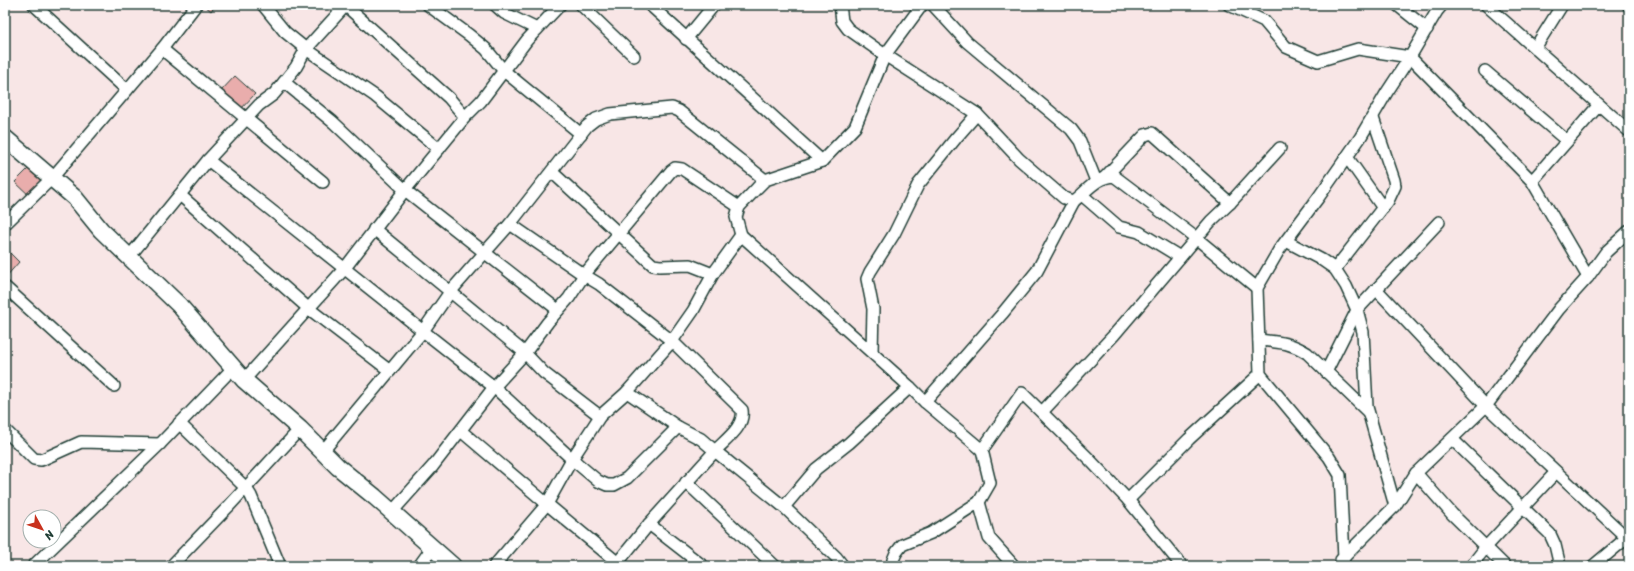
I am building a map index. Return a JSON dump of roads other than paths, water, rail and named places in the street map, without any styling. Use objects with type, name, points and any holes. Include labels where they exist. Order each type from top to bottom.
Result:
[{"type":"street","points":[[34,5],[127,90]]},
{"type":"street","points":[[5,224],[52,178],[162,49],[196,5]]},
{"type":"street","points":[[262,5],[285,32],[306,49],[375,96],[439,149]]},
{"type":"street","points":[[130,257],[208,160],[259,105],[274,94],[296,67],[306,49],[345,5],[449,98],[465,117]]},
{"type":"street","points":[[428,5],[486,49],[504,71],[581,134]]},
{"type":"street","points":[[495,5],[504,13],[537,29]]},
{"type":"street","points":[[244,380],[345,268],[374,228],[405,190],[465,117],[481,101],[537,29],[560,5]]},
{"type":"street","points":[[581,5],[634,56]]},
{"type":"street","points":[[650,5],[822,161]]},
{"type":"street","points":[[686,39],[714,5]]},
{"type":"street","points":[[840,5],[842,21],[848,29],[885,55],[977,114],[1019,159],[1064,198],[1078,198],[1119,227],[1139,232],[1180,257]]},
{"type":"street","points":[[893,566],[893,560],[896,552],[902,545],[931,532],[979,502],[990,483],[982,450],[924,402],[872,352],[741,235],[736,217],[739,207],[765,180],[822,161],[855,127],[885,55],[922,5]]},
{"type":"street","points":[[933,5],[967,42],[1071,129],[1080,141],[1101,179]]},
{"type":"street","points":[[1229,5],[1264,21],[1286,47],[1318,61],[1358,49],[1410,57],[1532,181],[1588,277]]},
{"type":"street","points":[[1397,5],[1427,29]]},
{"type":"street","points":[[1343,562],[1340,475],[1329,456],[1260,374],[1257,288],[1279,250],[1360,138],[1442,5]]},
{"type":"street","points":[[1486,5],[1629,131]]},
{"type":"street","points":[[1535,48],[1562,5]]},
{"type":"street","points":[[162,49],[323,182]]},
{"type":"street","points":[[1485,71],[1567,142]]},
{"type":"street","points":[[284,82],[333,122],[405,190],[558,310]]},
{"type":"street","points":[[1532,181],[1599,105]]},
{"type":"street","points":[[323,451],[423,331],[450,292],[510,224],[587,126],[603,116],[672,108],[679,111],[765,180]]},
{"type":"street","points":[[872,352],[873,309],[867,279],[870,272],[894,234],[918,184],[977,114]]},
{"type":"street","points":[[1335,269],[1383,208],[1392,194],[1394,180],[1373,118]]},
{"type":"street","points":[[924,402],[1002,314],[1037,271],[1078,198],[1101,179],[1145,134],[1152,133],[1230,203]]},
{"type":"street","points":[[8,144],[75,198],[101,230],[179,305],[244,380],[300,429],[338,467],[453,566]]},
{"type":"street","points":[[1042,412],[1114,335],[1210,221],[1230,203],[1280,148]]},
{"type":"street","points":[[1346,157],[1383,208]]},
{"type":"street","points":[[208,160],[494,387],[598,481],[607,485],[614,485],[627,478],[678,427]]},
{"type":"street","points":[[392,512],[433,466],[461,431],[472,414],[524,354],[569,298],[584,275],[670,170],[676,168],[682,169],[739,207]]},
{"type":"street","points":[[552,172],[653,265],[690,265],[713,274]]},
{"type":"street","points":[[1101,179],[1114,176],[1196,238],[1257,288]]},
{"type":"street","points":[[180,195],[308,308],[390,371]]},
{"type":"street","points":[[1326,372],[1357,310],[1439,222]]},
{"type":"street","points":[[461,431],[617,564],[649,524],[686,482],[738,427],[743,416],[742,410],[672,341],[599,284],[510,224]]},
{"type":"street","points":[[374,228],[524,354],[544,373],[600,416]]},
{"type":"street","points":[[1335,566],[1343,562],[1395,506],[1416,473],[1486,406],[1559,308],[1588,277],[1606,252],[1629,231]]},
{"type":"street","points":[[494,566],[547,504],[572,459],[600,416],[626,392],[672,341],[693,311],[713,274],[741,235]]},
{"type":"street","points":[[1286,241],[1322,260],[1335,269],[1346,286],[1357,310],[1363,332],[1368,412],[1395,506]]},
{"type":"street","points":[[5,287],[114,386]]},
{"type":"street","points":[[1376,289],[1486,406],[1628,537],[1593,566]]},
{"type":"street","points":[[1259,340],[1288,343],[1298,348],[1368,412]]},
{"type":"street","points":[[33,566],[160,444],[179,422],[234,367]]},
{"type":"street","points":[[1128,500],[1189,439],[1260,374]]},
{"type":"street","points":[[784,507],[816,469],[849,443],[910,387]]},
{"type":"street","points":[[626,392],[678,427],[701,439],[784,507],[836,557],[843,566]]},
{"type":"street","points":[[982,450],[1022,393],[1128,500],[1182,566]]},
{"type":"street","points":[[179,422],[246,488],[251,496],[280,566]]},
{"type":"street","points":[[171,566],[300,429]]},
{"type":"street","points":[[5,430],[34,459],[41,460],[81,442],[160,444]]},
{"type":"street","points":[[1452,439],[1553,539],[1560,566]]},
{"type":"street","points":[[1471,566],[1486,547],[1556,472]]},
{"type":"street","points":[[1416,473],[1452,514],[1505,566]]},
{"type":"street","points":[[686,482],[775,566]]},
{"type":"street","points":[[979,502],[989,538],[1014,566]]},
{"type":"street","points":[[649,524],[703,566]]},
{"type":"street","points":[[419,566],[432,548]]}]
